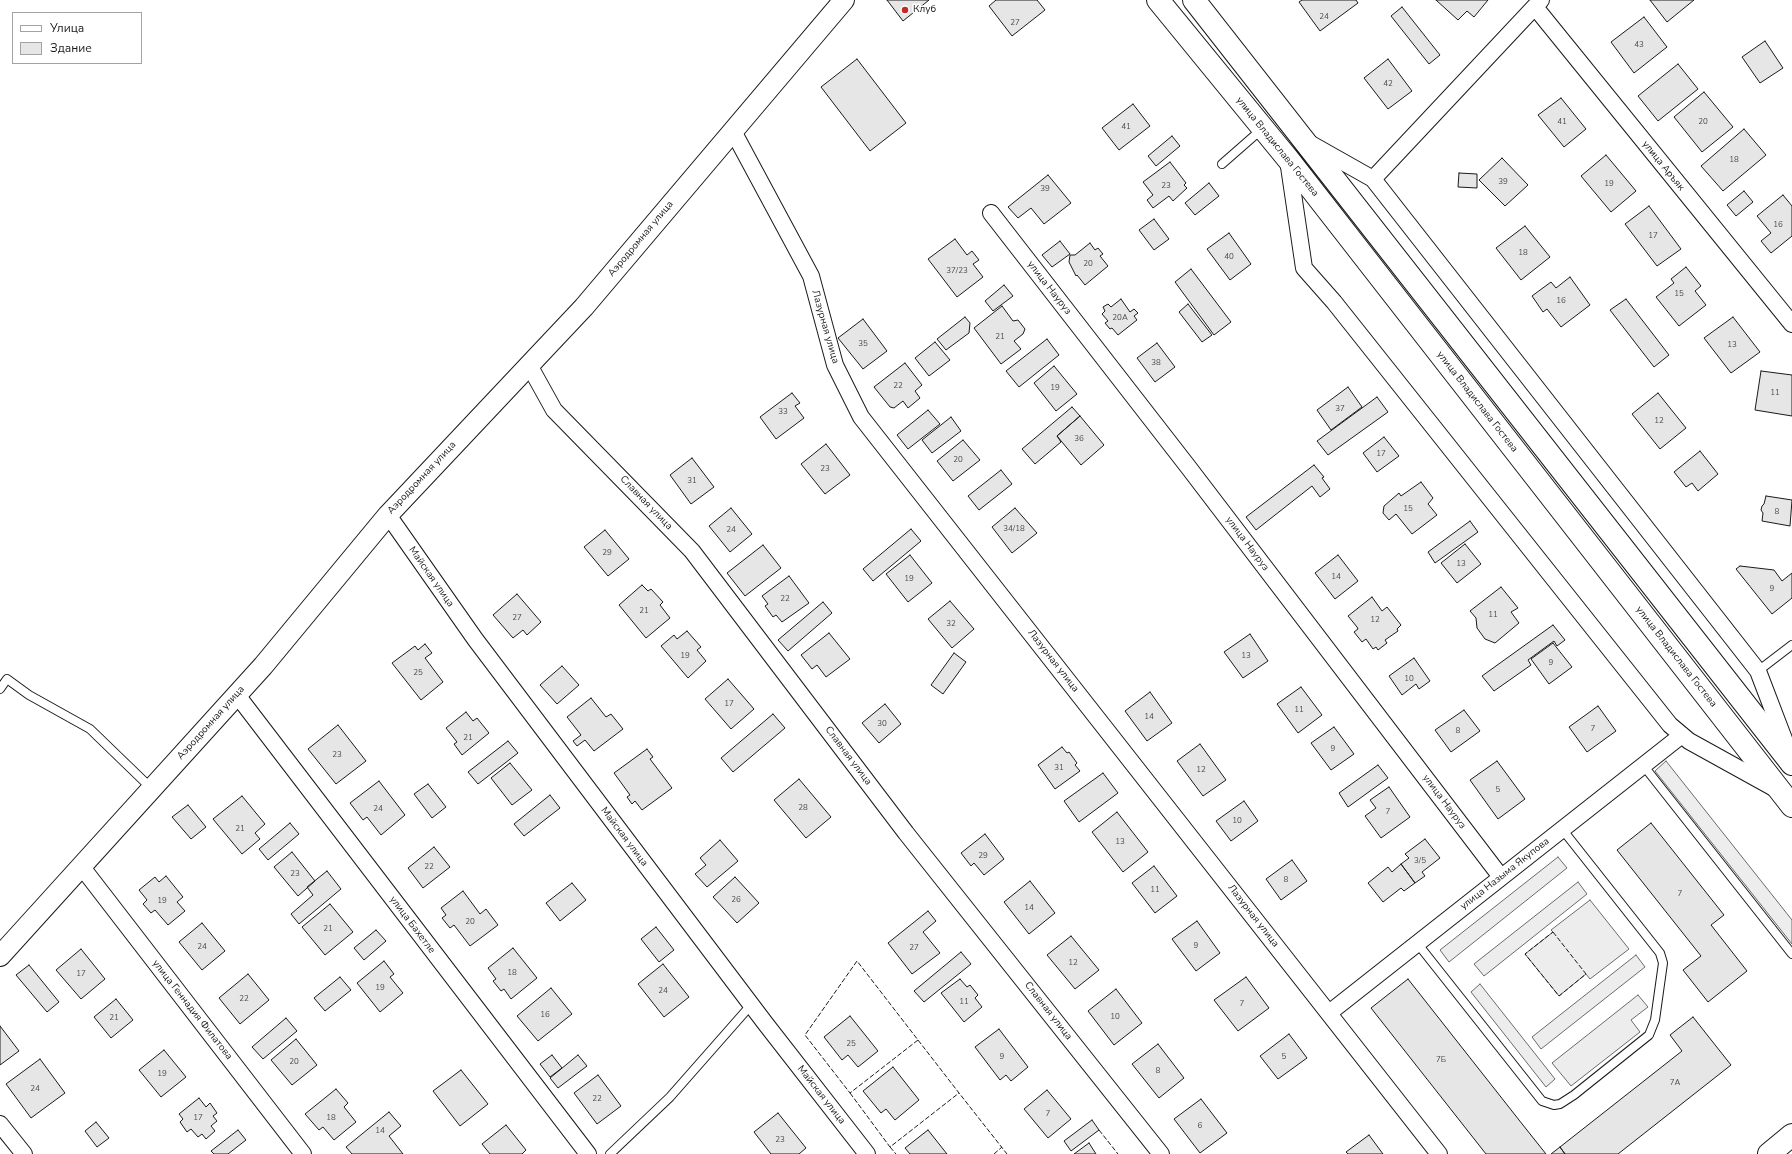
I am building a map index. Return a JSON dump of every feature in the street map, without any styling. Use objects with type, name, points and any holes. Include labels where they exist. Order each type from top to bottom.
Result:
[{"type":"main road","name":"улица Владислава Гостева","points":[[1158,0],[1288,158],[1786,798]]},
{"type":"main road","points":[[1201,5],[1303,139],[1792,763]]},
{"type":"main road","points":[[1769,1154],[1792,1135]]},
{"type":"street","name":"Аэродромная улица","points":[[0,956],[263,666],[388,515],[584,307],[844,0]]},
{"type":"street","points":[[1373,179],[1538,3]]},
{"type":"street","name":"улица Аръяк","points":[[1538,3],[1792,324]]},
{"type":"street","name":"Лазурная улица","points":[[733,130],[811,276],[835,365],[861,417],[1439,1154]]},
{"type":"street","points":[[1303,139],[1373,179],[1758,671],[1792,763]]},
{"type":"street","points":[[1288,158],[1304,268],[1334,302],[1666,718],[1682,735],[1786,798]]},
{"type":"street","name":"улица Науруз","points":[[991,213],[1189,468],[1501,877]]},
{"type":"street","name":"Славная улица","points":[[529,365],[554,410],[692,551],[906,833],[1161,1154]]},
{"type":"street","name":"Майская улица","points":[[388,515],[475,639],[751,1005],[867,1154]]},
{"type":"street","name":"улица Бахетле","points":[[236,695],[588,1154]]},
{"type":"street","name":"улица Назыма Якупова","points":[[1329,1013],[1682,735]]},
{"type":"street","name":"улица Геннадия Филатова","points":[[81,866],[303,1154]]},
{"type":"street","points":[[0,1124],[24,1154]]},
{"type":"lane","points":[[1222,164],[1263,128]]},
{"type":"lane","points":[[1758,671],[1792,645]]},
{"type":"lane","points":[[0,689],[7,679],[29,695],[90,729],[151,788]]},
{"type":"lane","points":[[1643,765],[1792,954]]},
{"type":"lane","points":[[1417,943],[1542,1101],[1554,1105],[1560,1104],[1586,1086],[1645,1040],[1652,1030],[1655,1020],[1663,963],[1660,953],[1562,829]]},
{"type":"lane","points":[[610,1154],[670,1097],[751,1005]]},
{"type":"shaded area","points":[[1666,761],[1792,920],[1792,944],[1655,771]]},
{"type":"shaded area","points":[[1558,857],[1567,868],[1449,962],[1440,950]]},
{"type":"shaded area","points":[[1578,882],[1587,894],[1484,976],[1474,964]]},
{"type":"shaded area","points":[[1590,900],[1629,949],[1590,979],[1586,974],[1559,996],[1525,954],[1553,932],[1551,930]]},
{"type":"shaded area","points":[[1636,955],[1645,967],[1541,1049],[1532,1037]]},
{"type":"shaded area","points":[[1480,984],[1555,1079],[1546,1087],[1471,992]]},
{"type":"shaded area","points":[[1638,995],[1648,1007],[1631,1020],[1640,1032],[1571,1086],[1552,1063]]},
{"type":"building","name":"Клуб","points":[[887,0],[929,0],[903,21]]},
{"type":"building","points":[[996,0],[1037,0],[1045,10],[1012,36],[989,6]]},
{"type":"building","points":[[1302,0],[1356,0],[1358,3],[1320,31],[1299,2]]},
{"type":"building","points":[[1436,0],[1488,0],[1474,17],[1467,11],[1458,20]]},
{"type":"building","points":[[1650,0],[1694,0],[1667,22]]},
{"type":"building","points":[[1402,7],[1440,55],[1429,64],[1391,16]]},
{"type":"building","points":[[1644,17],[1667,47],[1634,73],[1611,42]]},
{"type":"building","points":[[1765,41],[1783,68],[1760,83],[1742,57]]},
{"type":"building","points":[[857,59],[906,123],[870,151],[821,87]]},
{"type":"building","points":[[1388,59],[1412,91],[1388,109],[1364,78]]},
{"type":"building","points":[[1678,64],[1698,89],[1658,121],[1638,96]]},
{"type":"building","points":[[1704,92],[1733,127],[1702,152],[1674,117]]},
{"type":"building","points":[[1561,98],[1586,129],[1564,147],[1538,115]]},
{"type":"building","points":[[1133,104],[1150,126],[1119,150],[1102,128]]},
{"type":"building","points":[[1744,129],[1766,155],[1723,191],[1701,166]]},
{"type":"building","points":[[1172,136],[1180,146],[1156,166],[1148,156]]},
{"type":"building","points":[[1606,155],[1636,191],[1611,212],[1581,176]]},
{"type":"building","points":[[1502,158],[1528,185],[1505,206],[1479,180]]},
{"type":"building","points":[[1170,162],[1186,183],[1184,185],[1187,188],[1173,201],[1169,196],[1153,208],[1147,200],[1153,195],[1143,182]]},
{"type":"building","points":[[1459,173],[1477,174],[1477,188],[1458,187]]},
{"type":"building","points":[[1048,175],[1071,203],[1044,224],[1031,208],[1018,218],[1008,207]]},
{"type":"building","points":[[1209,183],[1219,196],[1195,215],[1185,203]]},
{"type":"building","points":[[1744,191],[1753,202],[1736,216],[1727,205]]},
{"type":"building","points":[[1783,195],[1792,206],[1792,236],[1771,253],[1761,241],[1771,233],[1757,216]]},
{"type":"building","points":[[1649,206],[1681,249],[1657,266],[1625,224]]},
{"type":"building","points":[[1154,219],[1169,239],[1154,250],[1139,230]]},
{"type":"building","points":[[1525,226],[1550,257],[1521,280],[1496,248]]},
{"type":"building","points":[[1229,233],[1251,264],[1230,280],[1207,249]]},
{"type":"building","points":[[955,239],[967,255],[972,251],[979,260],[973,264],[983,277],[957,297],[928,259]]},
{"type":"building","points":[[1060,241],[1070,254],[1052,267],[1042,255]]},
{"type":"building","points":[[1090,243],[1095,250],[1098,248],[1103,254],[1100,256],[1108,266],[1085,285],[1077,275],[1076,276],[1069,262],[1070,255],[1075,255]]},
{"type":"building","points":[[1686,267],[1701,286],[1695,291],[1706,305],[1679,326],[1656,297],[1674,283],[1671,279]]},
{"type":"building","points":[[1191,269],[1231,322],[1214,335],[1175,282]]},
{"type":"building","points":[[1570,277],[1590,305],[1561,327],[1547,309],[1543,312],[1532,296],[1551,282],[1556,288]]},
{"type":"building","points":[[1004,285],[1013,296],[993,311],[985,301]]},
{"type":"building","points":[[1121,299],[1130,312],[1134,309],[1138,313],[1134,316],[1137,320],[1118,335],[1105,323],[1108,321],[1102,314],[1105,311],[1103,307],[1108,304],[1111,307]]},
{"type":"building","points":[[1626,299],[1669,355],[1654,367],[1610,310]]},
{"type":"building","points":[[1188,304],[1212,335],[1202,342],[1179,312]]},
{"type":"building","points":[[1002,306],[1013,321],[1018,320],[1025,329],[1023,334],[1014,341],[1021,349],[1001,364],[974,328]]},
{"type":"building","points":[[965,317],[970,323],[969,333],[946,350],[937,339]]},
{"type":"building","points":[[1733,317],[1760,352],[1731,373],[1704,338]]},
{"type":"building","points":[[863,319],[887,351],[863,369],[838,338]]},
{"type":"building","points":[[1047,339],[1059,355],[1019,387],[1006,371]]},
{"type":"building","points":[[935,342],[950,360],[929,376],[915,358]]},
{"type":"building","points":[[1157,343],[1175,367],[1155,382],[1137,358]]},
{"type":"building","points":[[905,363],[922,385],[915,391],[920,398],[908,408],[903,401],[894,408],[890,407],[874,387]]},
{"type":"building","points":[[1054,366],[1077,394],[1056,411],[1034,383]]},
{"type":"building","points":[[1761,371],[1792,375],[1792,416],[1755,410]]},
{"type":"building","points":[[1348,387],[1362,407],[1331,430],[1317,410]]},
{"type":"building","points":[[792,393],[800,403],[795,406],[804,418],[776,439],[760,417]]},
{"type":"building","points":[[1658,393],[1686,428],[1660,449],[1632,414]]},
{"type":"building","points":[[1377,397],[1388,412],[1328,455],[1317,441]]},
{"type":"building","points":[[1072,407],[1080,416],[1057,436],[1061,442],[1035,464],[1022,449]]},
{"type":"building","points":[[928,410],[940,424],[908,449],[897,435]]},
{"type":"building","points":[[1080,416],[1104,445],[1081,465],[1057,436]]},
{"type":"building","points":[[951,417],[961,431],[932,453],[922,440]]},
{"type":"building","points":[[1384,437],[1399,456],[1377,472],[1363,453]]},
{"type":"building","points":[[963,440],[980,460],[953,481],[937,461]]},
{"type":"building","points":[[826,444],[850,475],[825,494],[801,464]]},
{"type":"building","points":[[1700,451],[1718,474],[1698,491],[1692,483],[1686,487],[1674,472]]},
{"type":"building","points":[[692,458],[714,487],[691,504],[670,475]]},
{"type":"building","points":[[1314,465],[1324,477],[1322,478],[1330,489],[1320,497],[1312,486],[1256,530],[1246,517]]},
{"type":"building","points":[[1001,470],[1012,484],[979,510],[968,496]]},
{"type":"building","points":[[1421,482],[1433,498],[1428,504],[1437,515],[1412,534],[1396,514],[1389,520],[1383,513],[1384,506],[1399,493],[1401,496]]},
{"type":"building","points":[[1766,496],[1792,500],[1790,526],[1762,521],[1763,513],[1761,510]]},
{"type":"building","points":[[731,508],[752,534],[730,552],[709,526]]},
{"type":"building","points":[[1015,508],[1037,533],[1012,553],[992,527]]},
{"type":"building","points":[[1470,521],[1478,532],[1435,563],[1428,552]]},
{"type":"building","points":[[911,529],[921,541],[873,581],[863,569]]},
{"type":"building","points":[[605,530],[629,559],[608,576],[584,547]]},
{"type":"building","points":[[1465,544],[1481,564],[1457,583],[1441,563]]},
{"type":"building","points":[[763,545],[781,568],[745,596],[727,573]]},
{"type":"building","points":[[910,555],[932,583],[908,602],[886,574]]},
{"type":"building","points":[[1338,555],[1358,581],[1335,599],[1315,573]]},
{"type":"building","points":[[1740,566],[1774,570],[1782,581],[1792,573],[1792,598],[1772,614],[1736,569]]},
{"type":"building","points":[[789,576],[809,603],[782,622],[776,615],[773,617],[765,606],[768,604],[762,596]]},
{"type":"building","points":[[642,585],[648,591],[651,589],[663,602],[660,605],[670,618],[646,638],[619,605]]},
{"type":"building","points":[[1501,587],[1518,608],[1511,612],[1519,623],[1495,643],[1485,639],[1477,628],[1476,618],[1470,611]]},
{"type":"building","points":[[517,594],[541,622],[527,635],[523,630],[513,638],[493,615]]},
{"type":"building","points":[[1372,597],[1382,611],[1387,607],[1401,625],[1397,629],[1398,631],[1385,640],[1387,643],[1378,650],[1376,647],[1373,649],[1366,639],[1362,642],[1354,632],[1358,629],[1357,627],[1348,616]]},
{"type":"building","points":[[950,601],[974,629],[952,648],[928,619]]},
{"type":"building","points":[[823,602],[832,613],[788,651],[778,640]]},
{"type":"building","points":[[1553,625],[1565,640],[1557,646],[1554,641],[1528,660],[1531,665],[1494,691],[1482,676]]},
{"type":"building","points":[[687,631],[701,647],[697,650],[706,661],[688,678],[661,646],[674,635],[677,639]]},
{"type":"building","points":[[829,633],[850,659],[826,677],[817,665],[812,669],[801,655]]},
{"type":"building","points":[[1250,634],[1268,661],[1243,678],[1224,652]]},
{"type":"building","points":[[1553,643],[1572,667],[1549,684],[1531,659]]},
{"type":"building","points":[[425,644],[432,653],[425,658],[443,682],[421,700],[392,663],[415,646],[418,650]]},
{"type":"building","points":[[954,653],[966,662],[943,694],[931,685]]},
{"type":"building","points":[[1414,658],[1430,681],[1419,689],[1416,684],[1402,695],[1389,676]]},
{"type":"building","points":[[562,666],[579,685],[557,704],[540,685]]},
{"type":"building","points":[[728,679],[754,709],[731,729],[705,699]]},
{"type":"building","points":[[1301,687],[1322,715],[1298,733],[1277,704]]},
{"type":"building","points":[[1150,692],[1172,723],[1147,741],[1125,711]]},
{"type":"building","points":[[591,698],[606,717],[611,714],[623,729],[594,751],[585,740],[577,746],[573,741],[581,735],[567,717]]},
{"type":"building","points":[[885,704],[901,724],[879,743],[862,723]]},
{"type":"building","points":[[1598,706],[1616,731],[1587,752],[1569,727]]},
{"type":"building","points":[[1464,710],[1480,731],[1451,752],[1435,730]]},
{"type":"building","points":[[466,712],[473,721],[477,718],[489,733],[462,755],[454,744],[457,742],[446,728]]},
{"type":"building","points":[[773,714],[785,728],[733,772],[721,758]]},
{"type":"building","points":[[338,725],[366,761],[336,784],[308,749]]},
{"type":"building","points":[[1334,727],[1354,754],[1331,770],[1311,743]]},
{"type":"building","points":[[508,741],[518,753],[478,784],[468,772]]},
{"type":"building","points":[[1200,744],[1226,780],[1203,796],[1177,761]]},
{"type":"building","points":[[1062,747],[1067,753],[1069,752],[1077,763],[1075,765],[1080,771],[1055,789],[1038,765]]},
{"type":"building","points":[[647,749],[653,757],[650,759],[672,788],[642,810],[635,801],[632,804],[627,797],[630,795],[614,773]]},
{"type":"building","points":[[1497,761],[1525,799],[1498,819],[1470,780]]},
{"type":"building","points":[[510,763],[532,790],[512,805],[491,778]]},
{"type":"building","points":[[1378,765],[1388,778],[1348,807],[1339,793]]},
{"type":"building","points":[[1103,773],[1118,793],[1079,822],[1064,801]]},
{"type":"building","points":[[799,779],[831,817],[806,838],[774,800]]},
{"type":"building","points":[[379,781],[405,815],[381,835],[367,817],[363,820],[350,803]]},
{"type":"building","points":[[428,784],[446,807],[432,818],[414,794]]},
{"type":"building","points":[[1389,787],[1410,817],[1381,838],[1365,816],[1376,808],[1370,800]]},
{"type":"building","points":[[550,795],[560,808],[524,836],[514,824]]},
{"type":"building","points":[[242,796],[265,824],[255,833],[260,839],[242,854],[213,819]]},
{"type":"building","points":[[1244,801],[1258,821],[1231,841],[1216,821]]},
{"type":"building","points":[[188,805],[206,827],[191,839],[172,817]]},
{"type":"building","points":[[1117,812],[1148,852],[1123,872],[1092,832]]},
{"type":"building","points":[[290,823],[299,834],[268,860],[259,849]]},
{"type":"building","points":[[1651,823],[1724,915],[1711,925],[1747,971],[1708,1002],[1683,970],[1701,956],[1617,850]]},
{"type":"building","points":[[985,834],[1004,859],[984,875],[974,863],[971,866],[961,853]]},
{"type":"building","points":[[1425,839],[1440,858],[1422,872],[1425,876],[1415,883],[1401,864],[1409,858],[1405,854]]},
{"type":"building","points":[[720,840],[738,861],[707,887],[695,874],[706,865],[700,858]]},
{"type":"building","points":[[434,847],[450,867],[423,888],[408,868]]},
{"type":"building","points":[[292,852],[315,881],[298,896],[274,867]]},
{"type":"building","points":[[1292,860],[1307,881],[1281,900],[1266,879]]},
{"type":"building","points":[[1401,864],[1415,883],[1404,891],[1401,888],[1383,902],[1368,883],[1388,867],[1392,872]]},
{"type":"building","points":[[1154,866],[1177,896],[1155,913],[1132,883]]},
{"type":"building","points":[[327,871],[341,889],[299,924],[291,914],[313,895],[307,887]]},
{"type":"building","points":[[166,876],[183,897],[177,902],[185,911],[168,925],[155,910],[151,913],[143,904],[147,900],[139,890],[155,877],[159,882]]},
{"type":"building","points":[[735,877],[759,903],[737,923],[713,897]]},
{"type":"building","points":[[1030,881],[1055,913],[1029,934],[1004,902]]},
{"type":"building","points":[[572,883],[586,900],[560,921],[546,903]]},
{"type":"building","points":[[463,891],[480,914],[486,909],[498,925],[470,946],[454,925],[450,928],[442,918],[446,915],[441,908]]},
{"type":"building","points":[[330,904],[353,932],[325,955],[302,927]]},
{"type":"building","points":[[928,911],[936,921],[923,932],[940,953],[912,974],[888,943]]},
{"type":"building","points":[[1197,921],[1220,953],[1196,971],[1172,939]]},
{"type":"building","points":[[202,923],[225,951],[202,970],[179,942]]},
{"type":"building","points":[[656,927],[674,950],[659,962],[641,939]]},
{"type":"building","points":[[376,930],[386,941],[364,960],[354,948]]},
{"type":"building","points":[[1071,936],[1099,970],[1075,989],[1047,955]]},
{"type":"building","points":[[513,948],[537,978],[511,999],[504,989],[501,991],[493,981],[496,979],[488,968]]},
{"type":"building","points":[[81,949],[105,979],[81,999],[56,970]]},
{"type":"building","points":[[961,952],[971,964],[924,1002],[914,991]]},
{"type":"building","points":[[384,961],[394,974],[390,977],[403,993],[380,1012],[357,983]]},
{"type":"building","points":[[663,964],[689,997],[664,1017],[638,984]]},
{"type":"building","points":[[29,965],[59,1002],[47,1012],[16,975]]},
{"type":"building","points":[[248,974],[269,1000],[240,1024],[219,998]]},
{"type":"building","points":[[340,977],[351,990],[325,1011],[314,998]]},
{"type":"building","points":[[1246,977],[1269,1008],[1238,1031],[1214,1000]]},
{"type":"building","points":[[960,979],[967,987],[970,985],[978,995],[975,998],[982,1007],[964,1022],[941,993]]},
{"type":"building","points":[[1408,979],[1546,1154],[1486,1154],[1371,1008]]},
{"type":"building","points":[[551,988],[572,1014],[538,1041],[517,1016]]},
{"type":"building","points":[[1116,989],[1142,1023],[1114,1045],[1088,1011]]},
{"type":"building","points":[[116,999],[133,1020],[111,1038],[94,1017]]},
{"type":"building","points":[[850,1016],[878,1051],[858,1067],[848,1055],[842,1060],[824,1037]]},
{"type":"building","points":[[1693,1017],[1731,1065],[1618,1154],[1565,1154],[1560,1147],[1682,1051],[1670,1035]]},
{"type":"building","points":[[286,1018],[297,1031],[263,1059],[252,1047]]},
{"type":"building","points":[[0,1026],[19,1051],[0,1065]]},
{"type":"building","points":[[999,1029],[1028,1067],[1011,1081],[1006,1075],[1000,1080],[975,1047]]},
{"type":"building","points":[[1289,1034],[1307,1058],[1278,1079],[1260,1056]]},
{"type":"building","points":[[296,1039],[317,1065],[292,1085],[271,1060]]},
{"type":"building","points":[[1158,1044],[1184,1078],[1159,1098],[1132,1064]]},
{"type":"building","points":[[164,1050],[186,1077],[161,1097],[139,1070]]},
{"type":"building","points":[[552,1055],[562,1068],[550,1077],[540,1064]]},
{"type":"building","points":[[578,1055],[587,1066],[558,1088],[550,1078]]},
{"type":"building","points":[[40,1059],[65,1093],[31,1118],[6,1084]]},
{"type":"building","points":[[893,1067],[919,1100],[895,1120],[886,1109],[881,1113],[863,1091]]},
{"type":"building","points":[[461,1070],[488,1104],[460,1126],[433,1091]]},
{"type":"building","points":[[598,1075],[621,1106],[597,1124],[574,1093]]},
{"type":"building","points":[[336,1089],[348,1103],[344,1107],[356,1122],[334,1140],[323,1127],[319,1130],[305,1114]]},
{"type":"building","points":[[1047,1090],[1071,1119],[1048,1138],[1024,1109]]},
{"type":"building","points":[[199,1098],[206,1107],[210,1103],[217,1113],[213,1116],[217,1121],[211,1126],[215,1131],[206,1139],[202,1134],[198,1137],[191,1129],[187,1132],[180,1122],[183,1119],[179,1114]]},
{"type":"building","points":[[1201,1099],[1227,1133],[1200,1153],[1174,1119]]},
{"type":"building","points":[[389,1112],[401,1126],[389,1136],[403,1154],[352,1154],[346,1147]]},
{"type":"building","points":[[778,1113],[806,1148],[799,1154],[771,1154],[754,1132]]},
{"type":"building","points":[[1092,1120],[1099,1130],[1071,1151],[1064,1141]]},
{"type":"building","points":[[96,1122],[109,1138],[97,1147],[85,1131]]},
{"type":"building","points":[[506,1125],[526,1150],[522,1154],[490,1154],[482,1144]]},
{"type":"building","points":[[238,1130],[246,1140],[228,1154],[214,1154],[211,1151]]},
{"type":"building","points":[[928,1130],[947,1154],[910,1154],[905,1148]]},
{"type":"building","points":[[1369,1135],[1383,1154],[1348,1154],[1346,1152]]},
{"type":"building","points":[[1089,1143],[1096,1154],[1074,1154]]},
{"type":"building","points":[[1560,1147],[1565,1154],[1551,1154]]},
{"type":"fence","points":[[1553,932],[1586,974],[1559,996],[1525,954],[1553,932]]},
{"type":"fence","points":[[918,1040],[850,1093],[805,1035],[857,961],[1007,1154]]},
{"type":"fence","points":[[850,1093],[890,1147],[959,1093]]},
{"type":"fence","points":[[1099,1130],[1118,1154]]},
{"type":"fence","points":[[890,1147],[896,1154]]},
{"type":"fence","points":[[994,1154],[1002,1147]]},
{"type":"place","name":"Клуб","points":[[905,10]]}]
